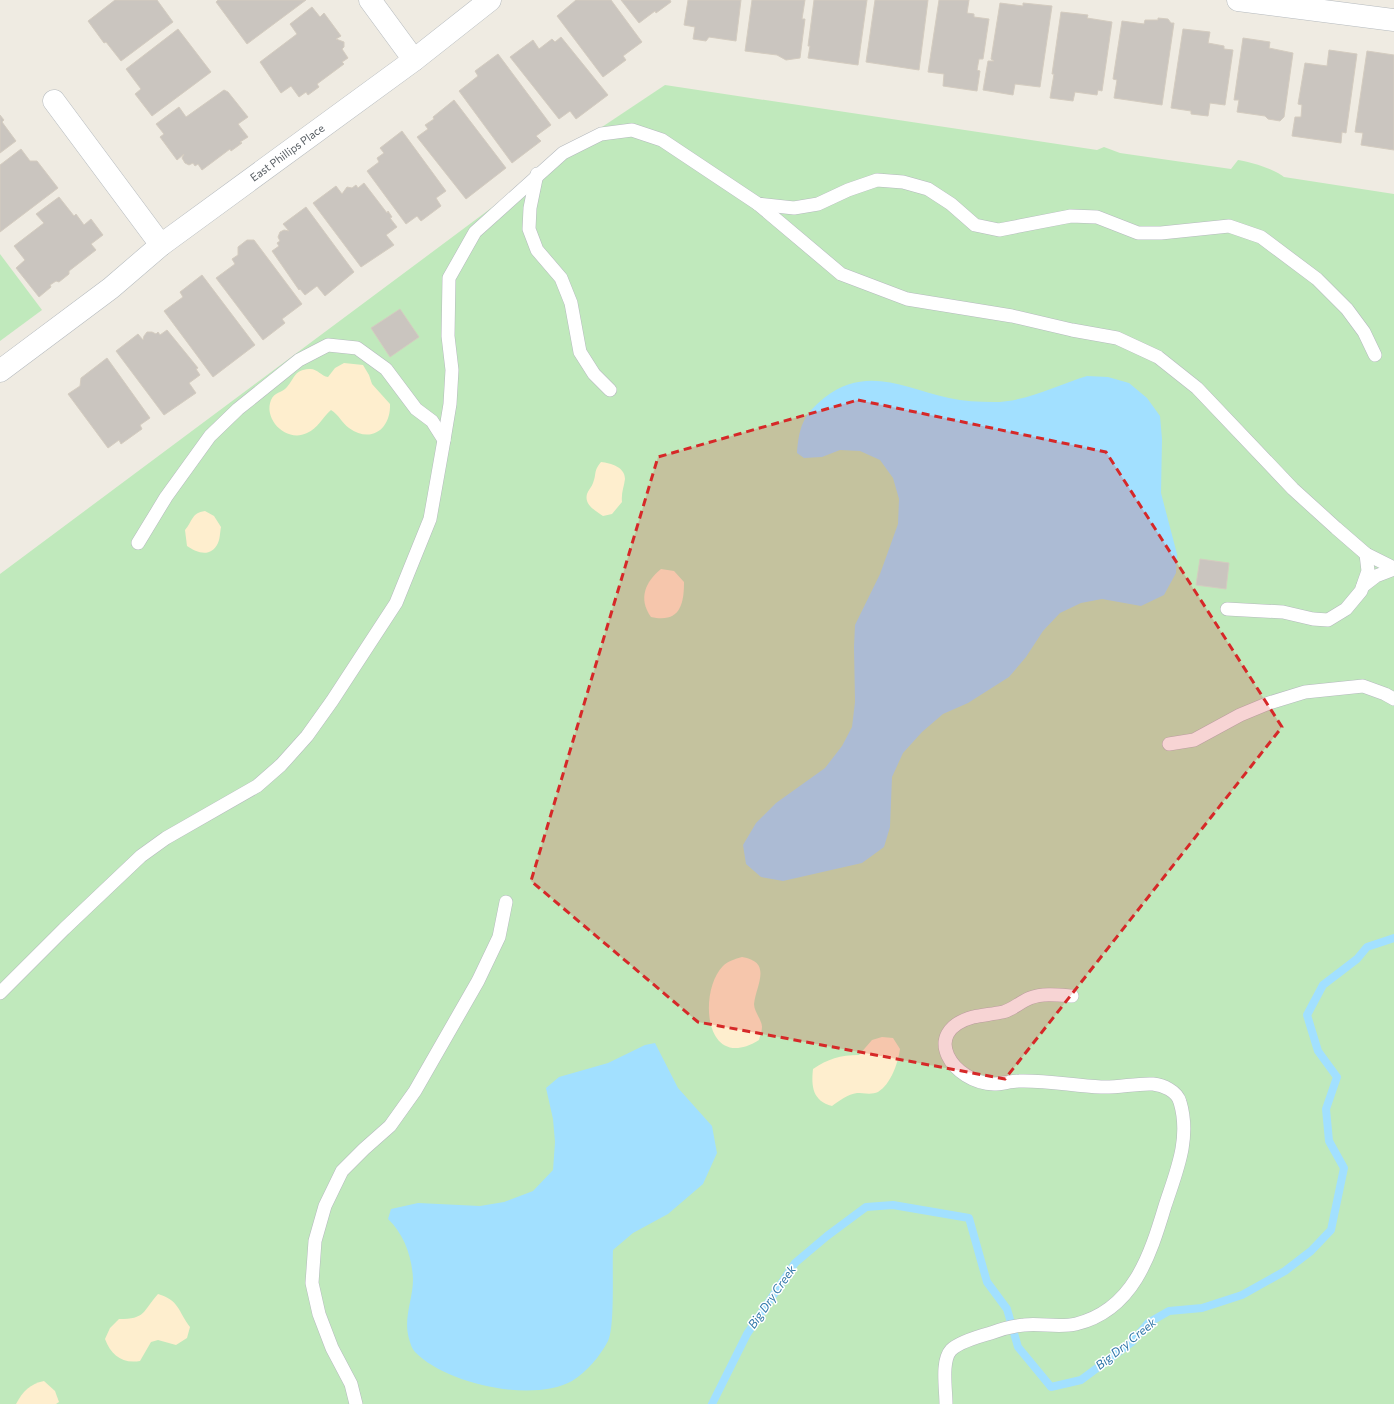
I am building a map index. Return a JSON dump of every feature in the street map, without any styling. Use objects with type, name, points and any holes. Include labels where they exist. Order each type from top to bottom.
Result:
[{"type":"street","points":[[370,0],[414,60]]},
{"type":"street","name":"East Phillips Place","points":[[0,371],[111,288],[161,245],[414,60],[490,0]]},
{"type":"street","points":[[1238,0],[1394,20]]},
{"type":"street","points":[[54,101],[161,245]]},
{"type":"lane","points":[[0,993],[64,929],[141,856],[166,838],[257,786],[281,765],[307,736],[332,701],[396,603],[430,519],[450,404],[452,370],[448,336],[449,278],[475,232],[537,174],[563,153],[601,134],[632,130],[662,140],[758,204],[841,274],[855,280],[907,299],[1012,316],[1072,330],[1117,338],[1158,357],[1197,388],[1293,489],[1366,554],[1394,569]]},
{"type":"lane","points":[[537,174],[530,208],[529,229],[536,250],[561,278],[571,303],[580,352],[594,374],[610,390]]},
{"type":"lane","points":[[758,204],[794,208],[818,204],[848,190],[877,180],[903,182],[928,189],[951,204],[975,225],[999,230],[1071,216],[1097,217],[1138,233],[1161,233],[1229,226],[1261,237],[1317,279],[1347,309],[1364,332],[1375,355]]},
{"type":"lane","points":[[138,543],[166,497],[210,436],[238,409],[299,360],[328,345],[357,348],[386,369],[412,404],[432,421],[444,440]]},
{"type":"lane","points":[[1227,608],[1283,612],[1313,619],[1328,620],[1346,609],[1361,591],[1368,571],[1366,554]]},
{"type":"lane","points":[[1362,586],[1376,576],[1394,569]]},
{"type":"lane","points":[[1170,744],[1194,740],[1240,715],[1269,703],[1305,692],[1363,686],[1394,699]]},
{"type":"lane","points":[[356,1404],[352,1384],[332,1348],[319,1314],[312,1283],[315,1242],[325,1206],[342,1171],[390,1126],[414,1091],[437,1053],[478,981],[499,937],[506,902]]},
{"type":"lane","points":[[946,1404],[944,1361],[952,1349],[974,1338],[996,1331],[1025,1325],[1051,1326],[1076,1324],[1101,1313],[1115,1302],[1136,1281],[1153,1246],[1180,1159],[1185,1134],[1180,1100],[1172,1090],[1153,1084],[1101,1088],[1041,1081],[1019,1081],[993,1084],[969,1079],[952,1064],[944,1048],[946,1034],[962,1020],[987,1014],[1005,1012],[1031,997],[1052,995],[1072,996]]},
{"type":"highlighted area","points":[[858,400],[1106,452],[1282,727],[1005,1079],[698,1022],[531,881],[658,457]]},
{"type":"green space","points":[[665,85],[1097,150],[1104,147],[1120,153],[1231,169],[1238,160],[1262,166],[1284,177],[1394,194],[1394,1404],[0,1404],[0,574],[537,174],[563,153]]},
{"type":"green space","points":[[0,254],[42,310],[0,341]]},
{"type":"sand","points":[[344,363],[363,365],[372,384],[390,404],[387,421],[383,427],[372,434],[365,435],[357,433],[349,428],[331,410],[317,426],[307,433],[292,435],[278,428],[270,415],[269,408],[274,395],[285,389],[295,375],[300,371],[312,369],[328,377],[335,368]]},
{"type":"sand","points":[[601,462],[617,466],[623,471],[625,479],[622,502],[612,514],[603,516],[594,510],[587,501],[588,493],[594,480],[597,468]]},
{"type":"sand","points":[[205,511],[214,516],[221,527],[219,541],[215,548],[212,551],[204,553],[195,551],[187,546],[185,530],[197,514]]},
{"type":"sand","points":[[661,569],[674,571],[684,582],[683,598],[678,611],[674,615],[660,618],[651,617],[645,604],[645,591],[651,579]]},
{"type":"sand","points":[[742,957],[757,964],[760,969],[759,982],[754,1004],[762,1027],[759,1040],[741,1048],[727,1046],[717,1038],[711,1025],[709,1009],[710,993],[715,978],[725,964]]},
{"type":"sand","points":[[882,1037],[893,1038],[900,1049],[893,1073],[883,1088],[878,1092],[868,1094],[857,1093],[850,1095],[832,1106],[821,1101],[817,1097],[812,1082],[813,1069],[834,1058],[859,1055],[872,1040]]},
{"type":"sand","points":[[158,1294],[170,1299],[177,1307],[190,1327],[187,1338],[176,1345],[158,1340],[151,1342],[140,1361],[134,1362],[123,1360],[114,1354],[107,1345],[105,1339],[110,1328],[119,1319],[128,1319],[139,1316],[146,1310]]},
{"type":"sand","points":[[44,1381],[55,1391],[59,1402],[56,1404],[16,1404],[21,1395],[27,1389]]},
{"type":"water","points":[[1087,376],[1108,377],[1129,383],[1147,398],[1160,416],[1162,439],[1161,493],[1177,554],[1176,573],[1164,595],[1141,606],[1102,599],[1081,603],[1060,613],[1043,631],[1026,657],[1009,677],[968,703],[943,714],[922,732],[903,753],[892,777],[890,827],[884,847],[862,863],[783,881],[761,877],[746,864],[743,845],[756,823],[776,803],[825,768],[842,746],[852,727],[855,702],[855,625],[880,574],[898,524],[899,499],[893,478],[880,460],[860,451],[840,450],[822,457],[804,458],[797,453],[799,436],[803,422],[811,410],[824,398],[840,388],[855,383],[870,381],[885,382],[954,399],[994,402],[1030,396]]},
{"type":"water","points":[[655,1043],[678,1088],[712,1126],[717,1153],[703,1184],[668,1214],[633,1233],[613,1250],[612,1324],[608,1341],[601,1352],[588,1368],[572,1381],[555,1387],[535,1390],[513,1390],[490,1387],[447,1373],[429,1363],[414,1351],[408,1334],[407,1318],[413,1287],[411,1262],[403,1239],[388,1219],[391,1209],[418,1203],[480,1206],[504,1202],[533,1191],[553,1170],[555,1142],[553,1119],[546,1088],[559,1077],[608,1063],[645,1045]]},
{"type":"building","points":[[115,0],[157,0],[173,22],[121,61],[106,42],[104,43],[88,21]]},
{"type":"building","points":[[218,0],[306,0],[247,44],[216,2]]},
{"type":"building","points":[[576,0],[611,0],[642,42],[623,56],[626,60],[603,77],[557,16]]},
{"type":"building","points":[[621,0],[670,0],[671,2],[656,13],[655,11],[639,23]]},
{"type":"building","points":[[688,0],[741,0],[736,41],[709,37],[706,41],[693,39],[695,27],[684,25]]},
{"type":"building","points":[[752,0],[805,0],[802,19],[805,19],[800,58],[786,60],[777,55],[745,51]]},
{"type":"building","points":[[814,0],[867,0],[858,65],[808,58],[810,46],[808,46]]},
{"type":"building","points":[[875,0],[928,0],[919,70],[866,62]]},
{"type":"building","points":[[939,0],[969,0],[967,13],[974,14],[974,17],[989,19],[983,59],[979,59],[977,70],[980,71],[977,91],[943,86],[944,74],[928,72]]},
{"type":"building","points":[[1000,3],[1023,6],[1023,3],[1052,6],[1040,87],[1015,84],[1013,95],[983,90],[988,61],[994,61],[991,59]]},
{"type":"building","points":[[312,7],[320,17],[324,13],[341,36],[336,39],[344,42],[344,47],[342,49],[348,58],[342,62],[344,64],[317,84],[319,87],[308,95],[306,92],[299,97],[291,86],[281,93],[260,62],[297,34],[290,24]]},
{"type":"building","points":[[1061,12],[1088,15],[1087,18],[1112,22],[1102,91],[1098,90],[1097,95],[1075,92],[1073,101],[1050,98]]},
{"type":"building","points":[[1158,18],[1168,19],[1171,23],[1174,23],[1162,105],[1114,98],[1117,80],[1113,79],[1122,21],[1144,24],[1145,20],[1158,20]]},
{"type":"building","points":[[178,29],[211,72],[152,116],[135,94],[141,89],[126,69]]},
{"type":"building","points":[[1183,29],[1210,32],[1208,43],[1224,46],[1224,49],[1233,50],[1225,105],[1210,103],[1208,116],[1191,114],[1191,111],[1171,108]]},
{"type":"building","points":[[561,37],[608,95],[576,119],[570,111],[559,119],[510,57],[533,40],[539,49],[552,39],[555,42]]},
{"type":"building","points":[[1243,38],[1270,42],[1269,48],[1293,53],[1284,117],[1280,121],[1268,119],[1265,116],[1237,112],[1239,100],[1234,100]]},
{"type":"building","points":[[1329,50],[1357,54],[1346,133],[1342,132],[1341,143],[1292,136],[1295,117],[1301,117],[1302,105],[1298,104],[1305,63],[1327,66]]},
{"type":"building","points":[[1367,51],[1394,55],[1394,150],[1361,145],[1363,133],[1355,132]]},
{"type":"building","points":[[498,54],[551,125],[536,136],[541,141],[512,163],[459,91],[478,76],[475,71]]},
{"type":"building","points":[[224,90],[228,92],[248,117],[238,124],[248,137],[240,142],[242,143],[231,151],[230,149],[202,170],[198,164],[195,166],[193,163],[189,165],[185,163],[182,158],[184,154],[177,160],[160,137],[164,134],[156,124],[179,107],[186,117]]},
{"type":"building","points":[[454,100],[506,168],[466,199],[417,137],[428,129],[425,125],[434,119],[433,117]]},
{"type":"building","points":[[0,115],[4,120],[2,122],[16,141],[0,153]]},
{"type":"building","points":[[402,131],[446,191],[436,198],[441,206],[421,221],[417,216],[406,224],[367,171],[379,162],[377,158],[384,153],[380,148]]},
{"type":"building","points":[[21,149],[30,161],[37,161],[58,188],[0,232],[0,165]]},
{"type":"building","points":[[364,183],[387,213],[388,211],[392,217],[390,218],[397,227],[386,235],[394,245],[361,267],[313,203],[336,186],[342,194],[347,187],[352,188],[356,185],[358,188]]},
{"type":"building","points":[[59,197],[74,216],[76,214],[84,225],[91,219],[103,235],[91,244],[96,250],[69,271],[69,274],[59,282],[56,281],[50,285],[51,287],[39,297],[16,268],[25,260],[14,246],[44,223],[36,214]]},
{"type":"building","points":[[306,207],[354,272],[325,296],[317,286],[305,295],[300,289],[299,290],[272,251],[279,246],[277,243],[280,241],[278,237],[280,232],[284,230],[289,231],[283,224]]},
{"type":"building","points":[[247,240],[254,240],[302,304],[282,319],[285,323],[263,340],[216,278],[235,264],[232,259],[238,255],[238,247]]},
{"type":"building","points":[[202,275],[255,345],[213,377],[164,311],[183,297],[180,292]]},
{"type":"building","points":[[400,309],[419,337],[390,357],[371,328]]},
{"type":"building","points":[[167,330],[198,368],[196,369],[200,375],[189,383],[196,393],[164,415],[116,351],[138,334],[143,340],[147,332],[156,334],[158,332],[160,335]]},
{"type":"building","points":[[107,358],[150,418],[140,425],[142,429],[121,444],[119,440],[108,448],[68,394],[80,386],[81,378]]},
{"type":"building","points":[[1200,559],[1229,563],[1226,589],[1196,585]]},
{"type":"waterway","name":"Big Dry Creek","points":[[712,1404],[747,1334],[795,1263],[827,1236],[866,1207],[893,1205],[969,1218],[987,1282],[1007,1309],[1018,1347],[1051,1387],[1081,1380],[1132,1342],[1148,1323],[1169,1311],[1202,1308],[1242,1295],[1285,1271],[1311,1251],[1331,1230],[1344,1168],[1329,1141],[1326,1109],[1337,1077],[1318,1051],[1307,1015],[1323,985],[1357,959],[1367,947],[1394,938]]}]
